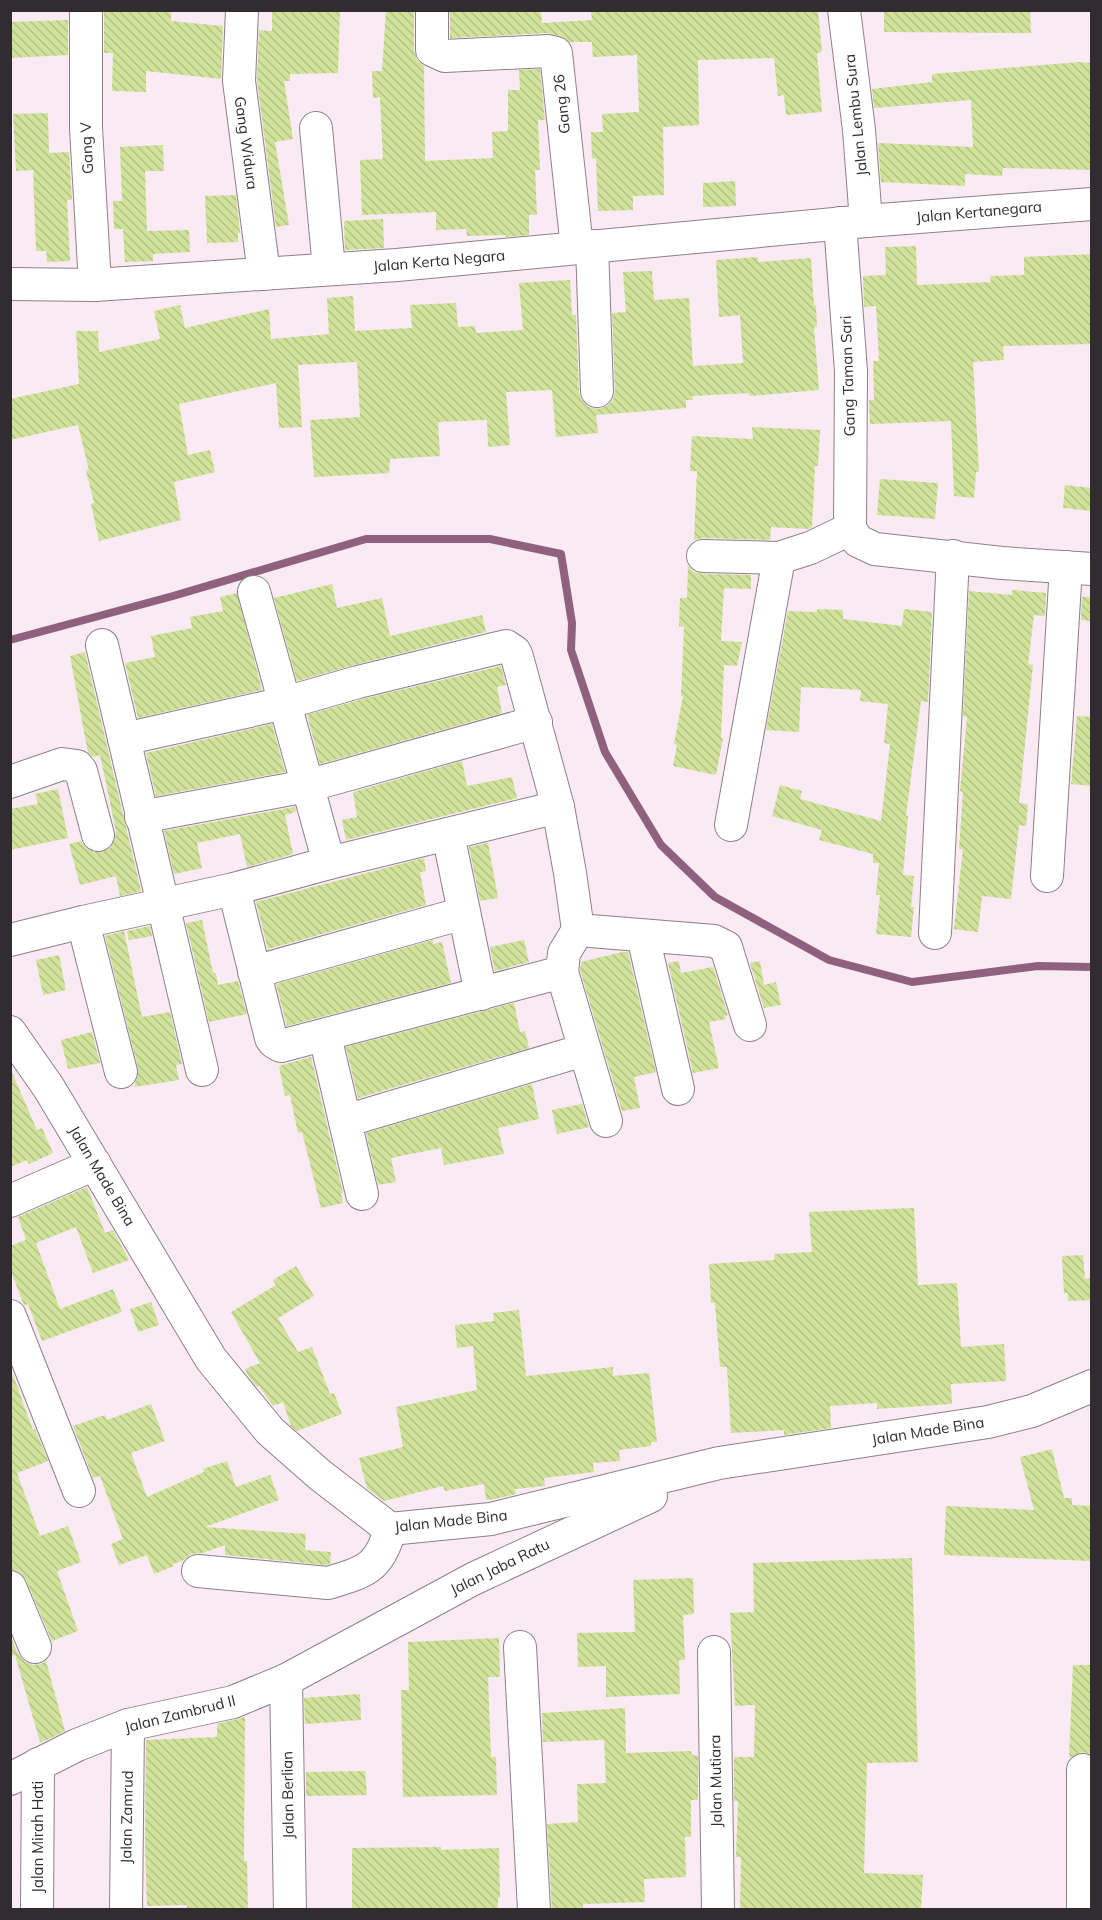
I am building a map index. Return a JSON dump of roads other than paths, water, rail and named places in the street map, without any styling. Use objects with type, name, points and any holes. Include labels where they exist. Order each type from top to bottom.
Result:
[{"type":"street","name":"Gang V","points":[[86,10],[86,128],[95,285]]},
{"type":"street","name":"Gang Widura","points":[[242,10],[239,81],[264,274]]},
{"type":"street","name":"Gang 26","points":[[432,10],[432,50],[438,54],[445,56],[548,51],[556,53],[585,247]]},
{"type":"street","name":"Jalan Lembu Sura","points":[[844,10],[860,130],[853,222]]},
{"type":"street","points":[[316,128],[329,269]]},
{"type":"street","name":"Jalan Kertanegara","points":[[853,222],[1092,204]]},
{"type":"street","name":"Jalan Kerta Negara","points":[[10,284],[95,285],[397,265],[853,222]]},
{"type":"street","name":"Gang Taman Sari","points":[[850,529],[853,222]]},
{"type":"street","points":[[585,247],[597,391]]},
{"type":"street","points":[[703,556],[779,558],[810,548],[850,529],[858,541],[875,549],[1002,563],[1079,568],[1047,876]]},
{"type":"street","points":[[935,933],[953,556]]},
{"type":"street","points":[[731,825],[779,558]]},
{"type":"street","points":[[254,592],[329,863]]},
{"type":"street","points":[[102,645],[202,1070]]},
{"type":"street","points":[[124,739],[285,703],[358,682],[506,646],[515,651],[558,807],[570,873],[578,930],[564,954],[562,972],[606,1121]]},
{"type":"street","points":[[141,817],[307,786],[536,722]]},
{"type":"street","points":[[10,782],[62,764],[77,766],[81,771],[98,835]]},
{"type":"street","points":[[10,940],[234,889],[329,863],[558,807]]},
{"type":"street","points":[[448,834],[481,994]]},
{"type":"street","points":[[234,889],[274,1042],[281,1046],[562,972]]},
{"type":"street","points":[[254,972],[464,913]]},
{"type":"street","points":[[83,922],[121,1072]]},
{"type":"street","points":[[578,930],[714,941],[726,947],[750,1024]]},
{"type":"street","points":[[643,936],[678,1089]]},
{"type":"street","name":"Jalan Made Bina","points":[[10,1032],[49,1088],[211,1359],[270,1431],[320,1475],[390,1529],[491,1519],[719,1463],[988,1422],[1032,1411],[1092,1386]]},
{"type":"street","points":[[325,1036],[362,1194]]},
{"type":"street","points":[[345,1121],[584,1050]]},
{"type":"street","points":[[10,1201],[95,1164]]},
{"type":"street","points":[[10,1316],[79,1491]]},
{"type":"street","name":"Jalan Jaba Ratu","points":[[286,1680],[473,1579],[719,1463]]},
{"type":"street","points":[[198,1571],[328,1583],[370,1567],[385,1548],[390,1529]]},
{"type":"street","points":[[10,1587],[35,1647]]},
{"type":"street","points":[[520,1647],[534,1910]]},
{"type":"street","name":"Jalan Mutiara","points":[[714,1652],[718,1910]]},
{"type":"street","name":"Jalan Zambrud II","points":[[10,1779],[77,1745],[128,1725],[233,1702],[286,1680]]},
{"type":"street","name":"Jalan Berlian","points":[[286,1680],[290,1910]]},
{"type":"street","name":"Jalan Zamrud","points":[[126,1910],[128,1725]]},
{"type":"street","name":"Jalan Mirah Hati","points":[[37,1910],[38,1764]]},
{"type":"street","points":[[1083,1770],[1083,1910]]},
{"type":"waterway","points":[[10,640],[173,596],[366,539],[490,539],[561,554],[572,623],[571,650],[605,752],[661,845],[715,897],[829,960],[912,982],[1038,966],[1092,967]]}]
